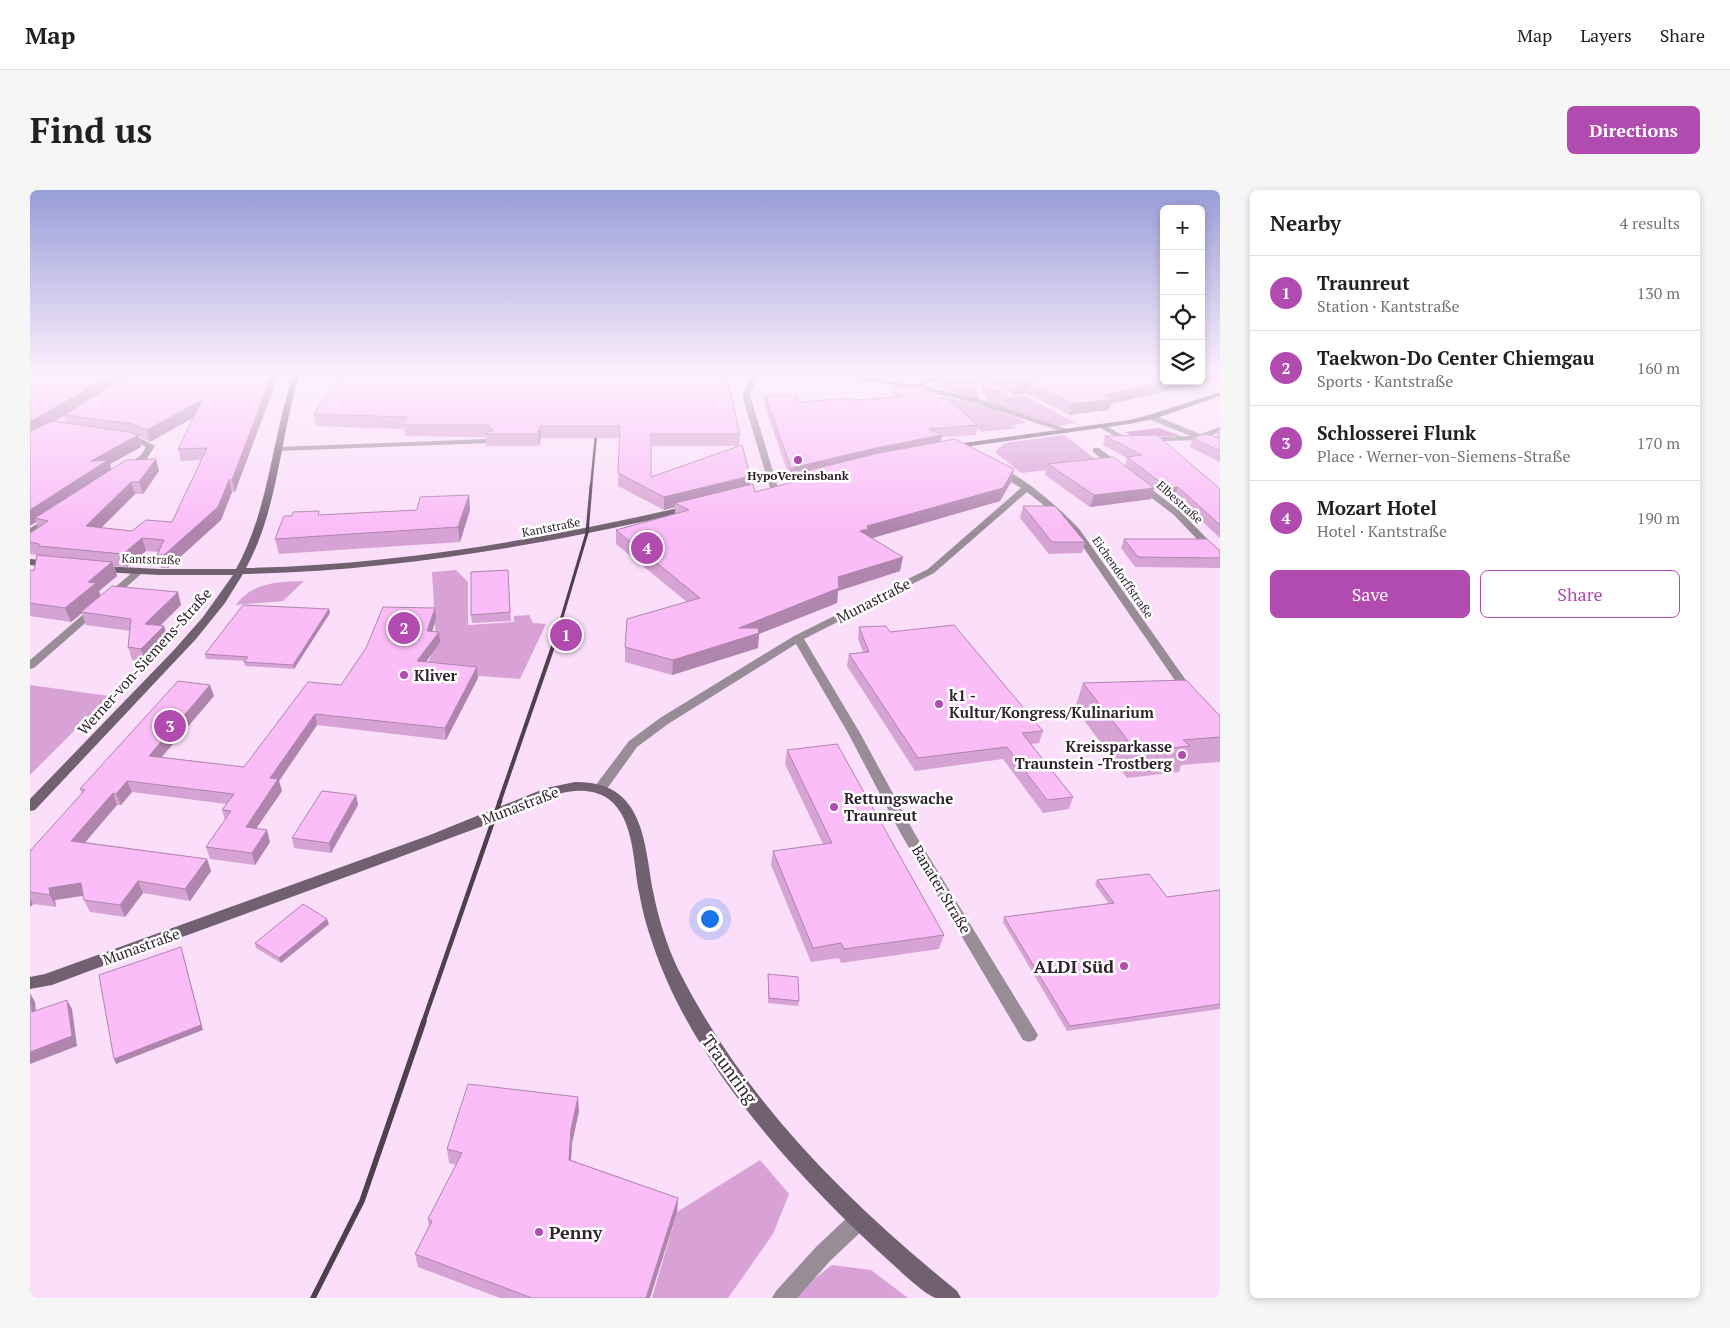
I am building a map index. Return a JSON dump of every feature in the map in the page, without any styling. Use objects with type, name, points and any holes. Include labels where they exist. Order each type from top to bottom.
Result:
[{"type":"street","name":"Werner-von-Siemens-Straße","points":[[30,807],[188,640],[225,595],[239,572],[254,540],[283,427]]},
{"type":"street","points":[[754,427],[774,488]]},
{"type":"street","points":[[1056,427],[1068,431]]},
{"type":"street","points":[[940,449],[1096,427]]},
{"type":"street","points":[[1102,427],[1125,440],[1201,437],[1220,429]]},
{"type":"street","points":[[1175,427],[1220,445]]},
{"type":"street","points":[[117,437],[135,439],[151,446],[143,458],[122,472]]},
{"type":"street","points":[[277,450],[488,441]]},
{"type":"street","points":[[958,445],[972,454]]},
{"type":"street","name":"Elbestraße","points":[[1096,450],[1177,513],[1220,558]]},
{"type":"street","name":"Eichendorffstraße","points":[[994,467],[1042,496],[1077,532],[1197,703]]},
{"type":"street","name":"Munastraße","points":[[30,983],[46,980],[356,868],[495,816],[556,790],[577,786],[599,790],[633,744],[664,722],[798,638],[931,571],[1027,487]]},
{"type":"street","name":"Kantstraße","points":[[88,568],[137,573],[239,572],[353,566],[506,548],[594,532],[700,506]]},
{"type":"street","points":[[30,532],[62,512]]},
{"type":"street","points":[[30,562],[59,565]]},
{"type":"street","points":[[30,666],[137,573]]},
{"type":"street","name":"Banater Straße","points":[[798,638],[854,733],[908,834],[1028,1035]]},
{"type":"street","name":"Traunring","points":[[599,790],[621,802],[629,811],[633,820],[640,843],[646,890],[666,960],[687,1006],[715,1052],[767,1120],[859,1220],[885,1245],[950,1298]]},
{"type":"street","points":[[783,1298],[823,1254],[859,1220]]},
{"type":"shaded area","points":[[975,427],[1017,428],[982,432]]},
{"type":"shaded area","points":[[1159,428],[1181,436],[1134,437],[1125,432]]},
{"type":"shaded area","points":[[1064,435],[1102,464],[1021,473],[995,452],[1005,443]]},
{"type":"shaded area","points":[[456,570],[468,582],[468,625],[514,622],[514,616],[529,615],[533,623],[546,624],[520,679],[425,672],[436,641],[432,572]]},
{"type":"shaded area","points":[[304,581],[283,601],[236,605],[242,597],[266,585]]},
{"type":"shaded area","points":[[30,685],[109,696],[30,775]]},
{"type":"shaded area","points":[[760,1160],[789,1194],[773,1234],[728,1298],[652,1298],[677,1212]]},
{"type":"shaded area","points":[[832,1265],[871,1270],[908,1298],[796,1298],[802,1288]]},
{"type":"building","points":[[39,427],[92,427],[138,435],[91,461],[108,460],[30,510],[30,431]]},
{"type":"building","points":[[139,427],[153,427],[147,430]]},
{"type":"building","points":[[189,427],[252,427],[232,480],[229,480],[218,507],[164,555],[157,555],[164,540],[142,538],[123,554],[39,546],[39,544],[30,542],[30,533],[48,521],[35,518],[126,460],[156,459],[139,482],[131,482],[86,526],[132,531],[146,520],[172,522],[207,448],[178,449]]},
{"type":"building","points":[[490,427],[540,427],[538,434],[485,434],[493,430]]},
{"type":"building","points":[[620,427],[738,427],[740,434],[651,434],[651,477],[742,445],[750,476],[664,497],[618,473]]},
{"type":"building","points":[[776,427],[957,427],[929,429],[942,435],[791,468]]},
{"type":"building","points":[[1205,434],[1220,438],[1220,451],[1193,438]]},
{"type":"building","points":[[1157,435],[1220,489],[1220,525],[1178,487],[1168,488],[1127,457],[1142,455],[1105,436]]},
{"type":"building","points":[[955,439],[1014,469],[1003,488],[867,526],[868,529],[860,531],[903,557],[838,577],[839,588],[739,628],[758,628],[759,633],[673,660],[625,647],[627,619],[700,598],[616,530],[689,510],[675,503],[753,484],[755,492],[797,481],[794,474],[879,453]]},
{"type":"building","points":[[1113,457],[1154,488],[1094,495],[1048,464]]},
{"type":"building","points":[[469,495],[458,527],[275,539],[284,516],[292,516],[293,512],[319,511],[318,515],[417,510],[420,497]]},
{"type":"building","points":[[1023,506],[1055,506],[1085,542],[1052,542]]},
{"type":"building","points":[[1124,539],[1207,539],[1220,551],[1220,558],[1138,557]]},
{"type":"building","points":[[37,555],[112,562],[88,582],[96,583],[65,608],[30,603],[30,570],[34,571]]},
{"type":"building","points":[[508,570],[510,612],[471,615],[471,572]]},
{"type":"building","points":[[112,586],[178,592],[145,624],[164,626],[141,649],[128,647],[131,619],[81,612]]},
{"type":"building","points":[[243,605],[329,609],[293,665],[244,662],[248,657],[205,654]]},
{"type":"building","points":[[383,607],[435,608],[427,631],[439,632],[417,661],[477,667],[445,728],[315,714],[270,778],[278,779],[246,827],[267,830],[252,853],[206,847],[231,811],[222,810],[234,794],[127,781],[116,794],[113,793],[71,841],[207,859],[185,889],[138,881],[120,905],[84,900],[81,883],[49,888],[50,895],[30,892],[30,851],[85,790],[80,789],[178,681],[210,685],[149,756],[244,767],[308,682],[341,685],[366,648]]},
{"type":"building","name":"k1 - Kultur/Kongress/Kulinarium","points":[[954,625],[1043,731],[1022,733],[1073,797],[1047,800],[1007,747],[918,758],[849,654],[869,652],[859,627],[886,626],[890,632]]},
{"type":"building","points":[[1186,680],[1220,716],[1220,737],[1183,740],[1190,746],[1137,752],[1083,683]]},
{"type":"building","points":[[837,744],[944,935],[844,949],[841,943],[813,948],[773,851],[832,843],[787,750]]},
{"type":"building","points":[[322,791],[356,795],[329,843],[292,838]]},
{"type":"building","name":"ALDI Süd","points":[[1149,874],[1167,897],[1220,890],[1220,1004],[1070,1026],[1004,917],[1114,903],[1097,880]]},
{"type":"building","points":[[303,904],[327,919],[279,958],[255,943]]},
{"type":"building","points":[[181,947],[201,1025],[114,1059],[99,975]]},
{"type":"building","points":[[768,974],[798,977],[799,1001],[769,998]]},
{"type":"building","points":[[30,998],[32,1012],[67,1000],[72,1036],[30,1052]]},
{"type":"building","points":[[468,1084],[578,1097],[571,1129],[569,1160],[678,1198],[646,1298],[532,1298],[415,1254],[432,1221],[428,1219],[462,1153],[447,1149]]},
{"type":"railway","points":[[591,487],[597,427]]},
{"type":"railway","points":[[559,627],[587,533],[591,486]]},
{"type":"railway","points":[[499,803],[560,626]]},
{"type":"railway","points":[[423,1023],[500,801]]},
{"type":"railway","points":[[313,1298],[362,1201],[424,1021]]},
{"type":"place","name":"HypoVereinsbank","points":[[798,460]]},
{"type":"place","name":"Mozart Hotel","points":[[647,548]]},
{"type":"place","name":"Taekwon-Do Center Chiemgau","points":[[404,628]]},
{"type":"place","name":"Traunreut","points":[[566,635]]},
{"type":"place","name":"Kliver","points":[[404,675]]},
{"type":"place","name":"k1 - Kultur/Kongress/Kulinarium","points":[[939,704]]},
{"type":"place","name":"Schlosserei Flunk","points":[[170,726]]},
{"type":"place","name":"Kreissparkasse Traunstein -Trostberg","points":[[1182,755]]},
{"type":"place","name":"Rettungswache Traunreut","points":[[834,807]]},
{"type":"place","name":"ALDI Süd","points":[[1124,966]]},
{"type":"place","name":"Penny","points":[[539,1232]]}]
